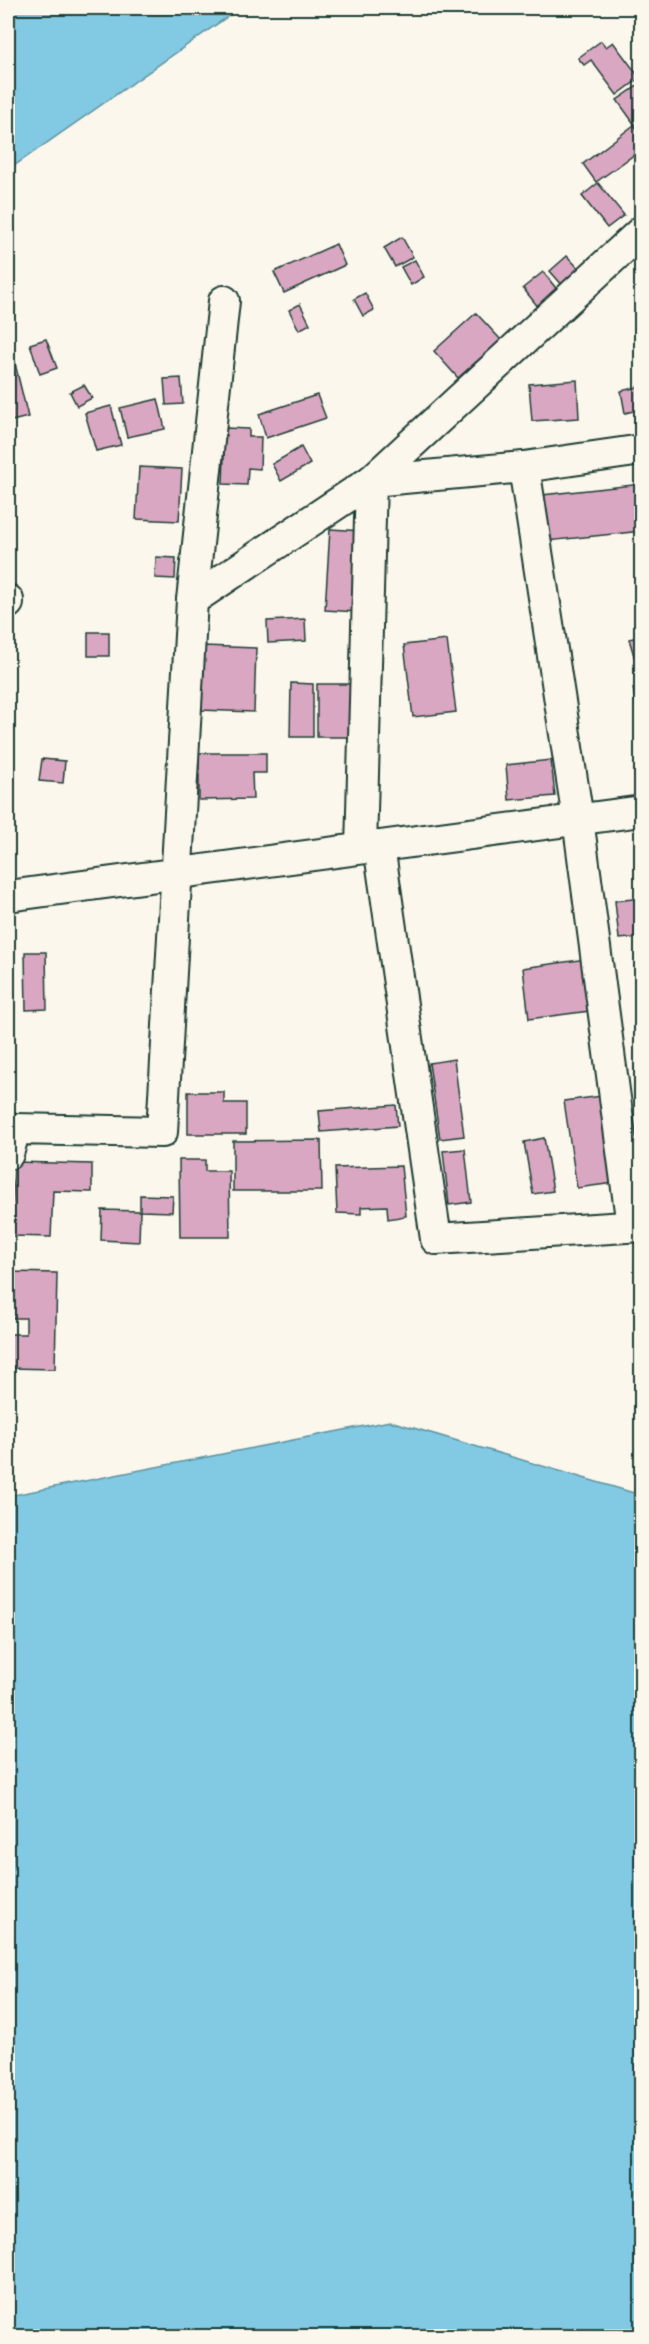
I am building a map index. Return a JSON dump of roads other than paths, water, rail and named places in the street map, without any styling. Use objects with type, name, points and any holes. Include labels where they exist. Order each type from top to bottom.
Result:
[{"type":"street","points":[[192,600],[370,481],[642,231]]},
{"type":"street","points":[[8,1154],[15,1129],[162,1132],[192,600],[224,301]]},
{"type":"street","points":[[370,481],[524,467],[642,450]]},
{"type":"street","points":[[370,481],[370,847],[436,1239],[637,1226],[524,467]]},
{"type":"street","points":[[8,896],[642,811]]},
{"type":"water","points":[[8,8],[240,8],[8,170]]},
{"type":"water","points":[[390,1421],[641,1495],[641,2336],[8,2336],[8,1496]]}]
